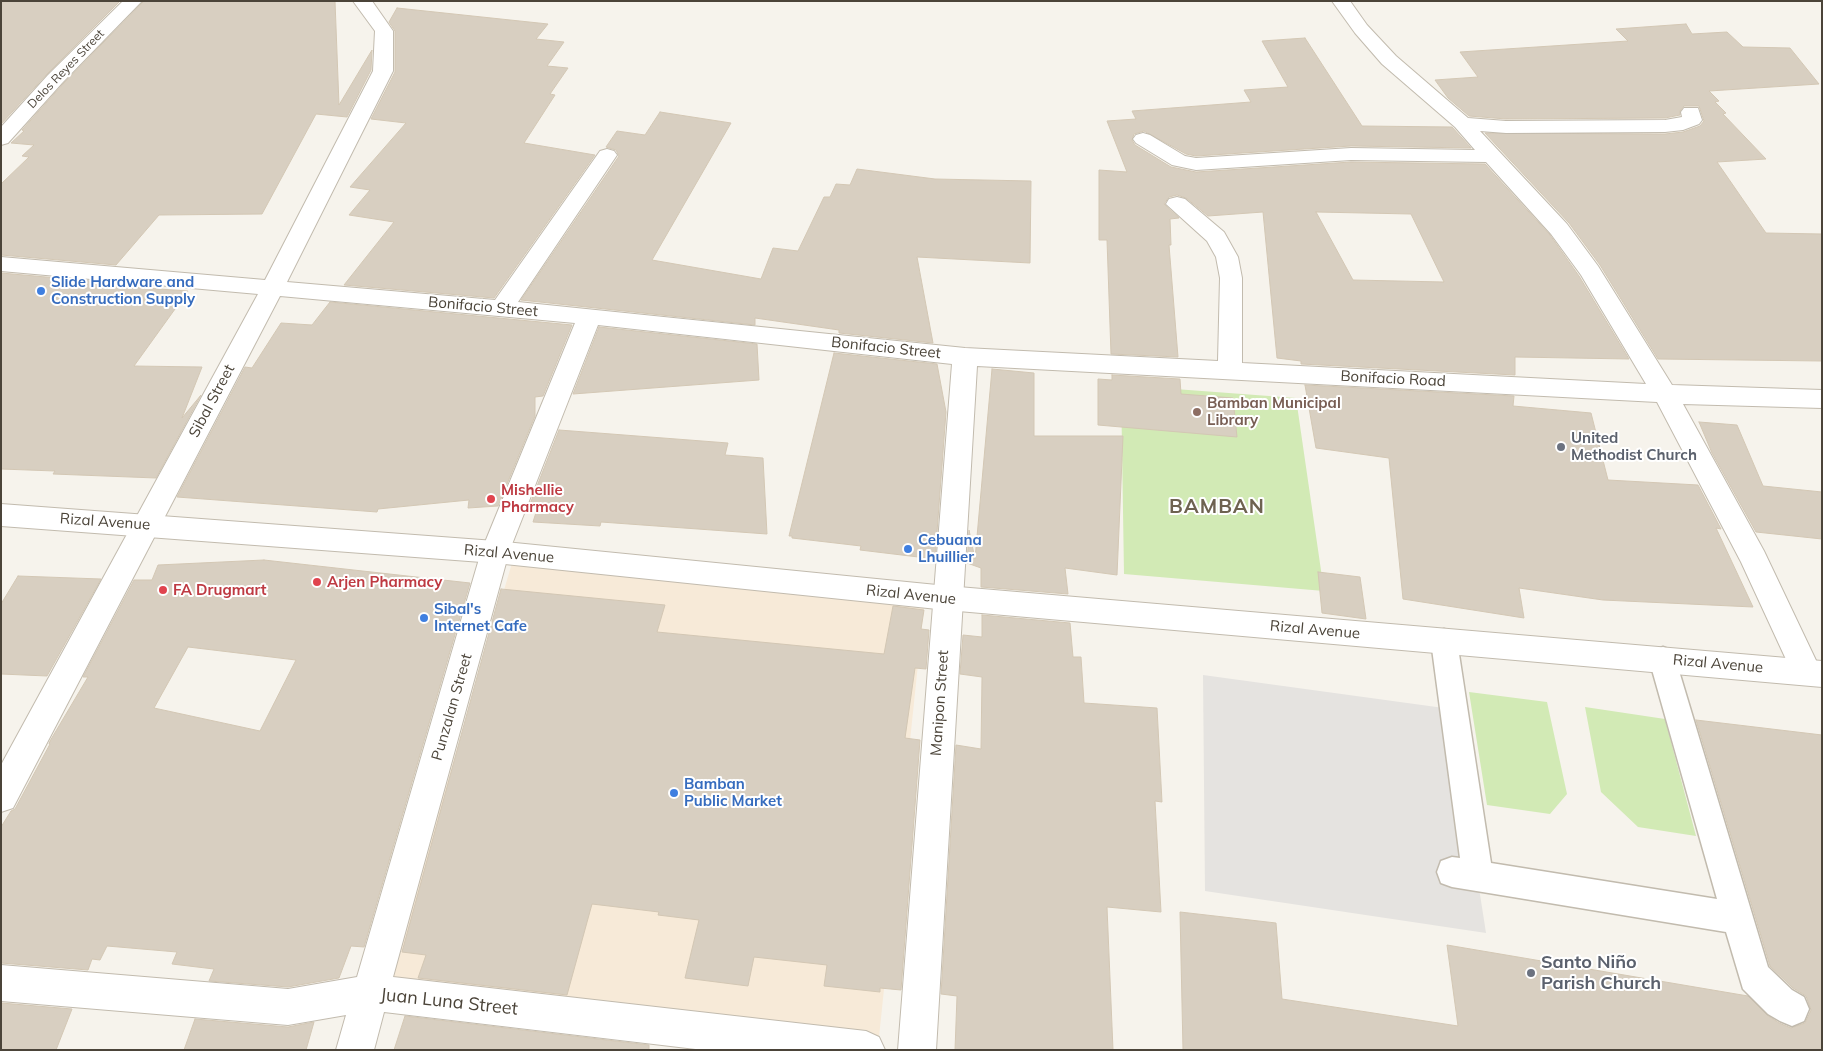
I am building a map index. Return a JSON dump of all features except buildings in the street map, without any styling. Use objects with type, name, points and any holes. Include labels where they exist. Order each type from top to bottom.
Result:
[{"type":"street","name":"Delos Reyes Street","points":[[1,139],[55,79],[133,1]]},
{"type":"street","name":"Sibal Street","points":[[1,797],[272,289],[383,71],[384,31],[371,10],[362,1]]},
{"type":"street","points":[[1341,1],[1361,30],[1389,60],[1462,123],[1493,156],[1559,229],[1590,271],[1665,394],[1815,673]]},
{"type":"street","points":[[1462,123],[1506,127],[1665,126],[1683,124],[1692,120],[1691,112]]},
{"type":"street","points":[[1142,139],[1180,161],[1196,164],[1350,154],[1493,156]]},
{"type":"street","points":[[501,308],[607,155]]},
{"type":"street","points":[[1177,204],[1216,237],[1227,257],[1231,278],[1230,371]]},
{"type":"street","name":"Bonifacio Street","points":[[1,264],[590,316],[965,356]]},
{"type":"street","name":"Punzalan Street","points":[[355,1050],[495,552],[590,316]]},
{"type":"street","name":"Bonifacio Road","points":[[965,356],[1665,394],[1822,400]]},
{"type":"street","name":"Manipon Street","points":[[918,1050],[947,598],[965,356]]},
{"type":"street","name":"Rizal Avenue","points":[[1,515],[495,552],[947,598],[1815,673]]},
{"type":"street","name":"Juan Luna Street","points":[[1,983],[288,1007],[372,993],[866,1050]]},
{"type":"lane","points":[[1444,641],[1465,874],[1737,918]]},
{"type":"lane","points":[[1663,659],[1755,977],[1780,1002],[1792,1009]]},
{"type":"shaded area","name":"Bamban Public Market","points":[[512,563],[924,607],[879,1037],[389,979]]},
{"type":"shaded area","points":[[1203,675],[1451,709],[1486,933],[1205,891]]},
{"type":"green space","points":[[1121,385],[1296,398],[1324,591],[1124,574]]},
{"type":"green space","points":[[1469,692],[1547,702],[1567,794],[1550,814],[1487,805]]},
{"type":"green space","points":[[1585,707],[1665,719],[1696,836],[1638,827],[1601,792]]},
{"type":"place","name":"Slide Hardware and Construction Supply","points":[[41,291]]},
{"type":"place","name":"Bamban Municipal Library","points":[[1197,412]]},
{"type":"place","name":"United Methodist Church","points":[[1561,447]]},
{"type":"place","name":"Mishellie Pharmacy","points":[[491,499]]},
{"type":"place","name":"Cebuana Lhuillier","points":[[908,549]]},
{"type":"place","name":"Arjen Pharmacy","points":[[317,582]]},
{"type":"place","name":"FA Drugmart","points":[[163,590]]},
{"type":"place","name":"Sibal's Internet Cafe","points":[[424,618]]},
{"type":"place","name":"Bamban Public Market","points":[[674,793]]},
{"type":"place","name":"Santo Niño Parish Church","points":[[1531,973]]},
{"type":"district","name":"BAMBAN","points":[[1217,507]]}]
